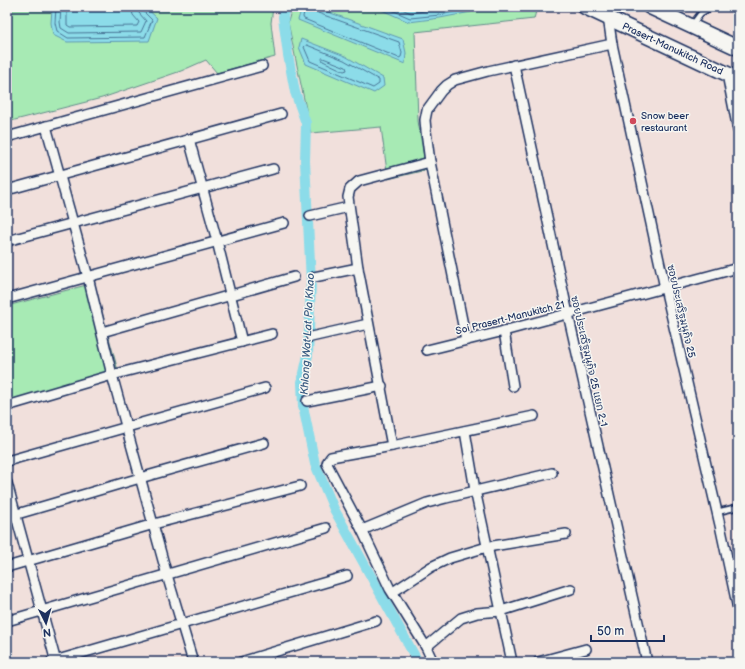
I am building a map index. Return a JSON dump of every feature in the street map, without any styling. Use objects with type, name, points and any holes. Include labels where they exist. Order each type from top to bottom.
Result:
[{"type":"main road","name":"Prasert-Manukitch Road","points":[[585,7],[732,76]]},
{"type":"main road","points":[[650,7],[738,48]]},
{"type":"street","name":"ซอยประเสริฐมนูกิจ 25","points":[[608,17],[612,44],[665,288],[738,609]]},
{"type":"street","points":[[466,340],[430,162],[426,120],[427,110],[441,91],[455,80],[514,65],[612,44]]},
{"type":"street","name":"ซอยประเสริฐมนูกิจ 25 แยก 2-1","points":[[514,65],[568,314],[647,662]]},
{"type":"street","points":[[7,137],[262,66]]},
{"type":"street","points":[[732,76],[738,130]]},
{"type":"street","points":[[7,190],[281,114]]},
{"type":"street","points":[[46,126],[72,225],[88,277],[126,427],[193,662]]},
{"type":"street","points":[[188,139],[217,241],[242,342]]},
{"type":"street","points":[[392,446],[382,386],[368,324],[358,268],[348,197],[350,190],[359,181],[430,162]]},
{"type":"street","points":[[7,242],[273,169]]},
{"type":"street","points":[[310,216],[349,207]]},
{"type":"street","points":[[7,299],[284,223]]},
{"type":"street","points":[[314,277],[358,268]]},
{"type":"street","name":"Soi Prasert-Manukitch 21","points":[[427,350],[504,331],[738,268]]},
{"type":"street","points":[[102,332],[294,277]]},
{"type":"street","points":[[311,337],[368,324]]},
{"type":"street","points":[[504,331],[513,386]]},
{"type":"street","points":[[7,406],[112,375],[272,334]]},
{"type":"street","points":[[307,401],[382,386]]},
{"type":"street","points":[[7,461],[265,388]]},
{"type":"street","points":[[433,662],[426,647],[390,588],[362,530],[327,464],[328,461],[331,457],[392,446],[534,416]]},
{"type":"street","points":[[465,431],[475,490],[512,662]]},
{"type":"street","points":[[11,516],[264,443]]},
{"type":"street","points":[[362,530],[427,503],[475,490],[552,473]]},
{"type":"street","points":[[7,483],[11,516],[29,561],[54,662],[348,576]]},
{"type":"street","points":[[7,567],[154,524],[300,486]]},
{"type":"street","points":[[7,621],[326,528]]},
{"type":"street","points":[[393,592],[431,566],[450,558],[487,548],[566,534]]},
{"type":"street","points":[[426,647],[462,618],[477,613],[501,611],[570,589]]},
{"type":"street","points":[[241,662],[376,621]]},
{"type":"street","points":[[538,662],[586,649]]},
{"type":"lane","points":[[691,26],[701,13],[708,7]]},
{"type":"lane","points":[[717,512],[738,507]]},
{"type":"green space","points":[[7,7],[273,7],[271,23],[275,57],[217,73],[206,60],[181,71],[102,98],[7,122]]},
{"type":"green space","points":[[292,7],[537,7],[534,19],[415,32],[418,121],[426,170],[388,179],[381,127],[311,133],[288,22]]},
{"type":"green space","points":[[94,283],[120,378],[7,409],[7,306]]},
{"type":"water","points":[[145,7],[157,18],[149,41],[67,42],[53,35],[51,23],[52,8]]},
{"type":"water","points":[[302,7],[314,7],[403,39],[406,53],[405,64],[298,20]]},
{"type":"water","points":[[375,7],[460,7],[471,12],[409,22]]},
{"type":"water","points":[[301,39],[345,56],[383,78],[384,86],[374,93],[306,64],[299,47]]},
{"type":"waterway","name":"Khlong Wat Lat Pla Khao","points":[[285,7],[283,17],[288,55],[295,92],[306,123],[305,161],[311,282],[308,355],[302,382],[303,406],[315,464],[334,509],[418,662]]},
{"type":"place","name":"Snow beer restaurant","points":[[633,121]]}]
